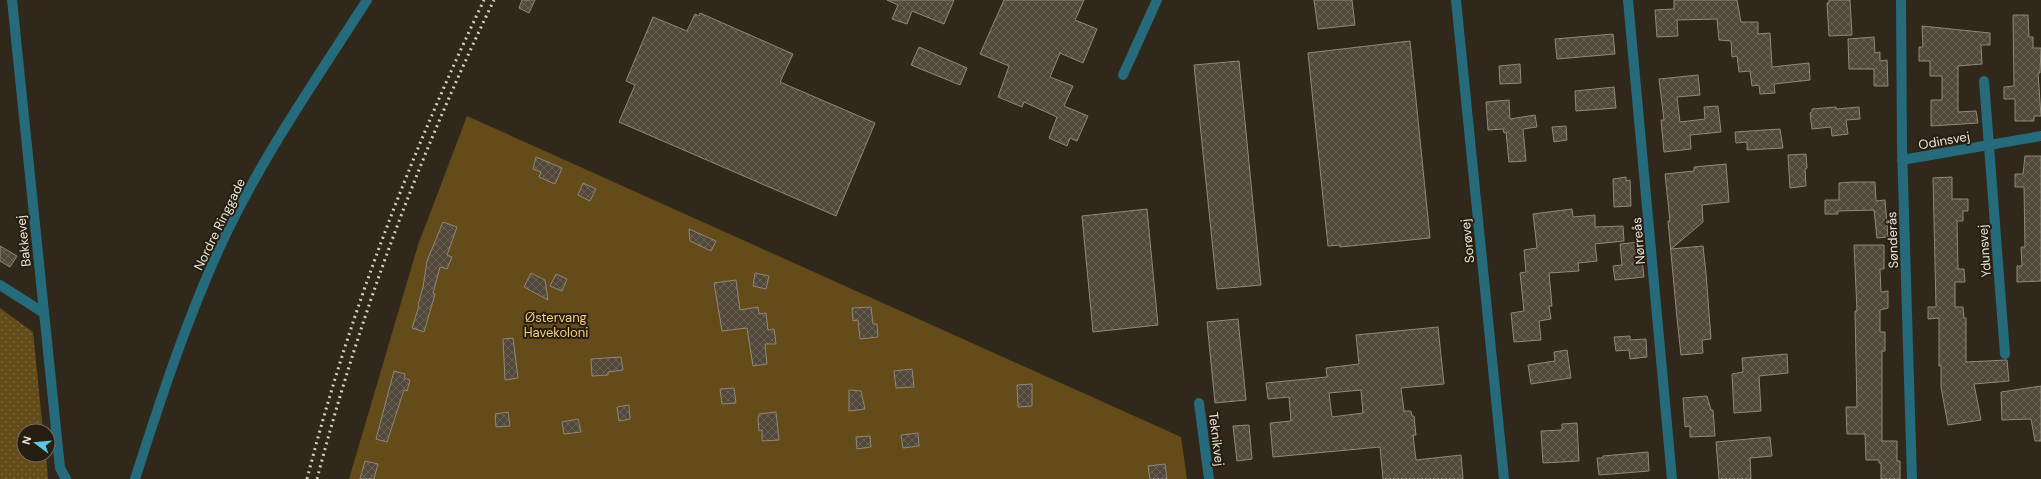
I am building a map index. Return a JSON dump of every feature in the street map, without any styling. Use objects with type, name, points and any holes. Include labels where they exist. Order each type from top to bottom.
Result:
[{"type":"street","name":"Bakkevej","points":[[12,0],[60,468],[66,479]]},
{"type":"street","name":"Nordre Ringgade","points":[[136,479],[179,345],[219,249],[248,192],[283,130],[367,0]]},
{"type":"street","points":[[1123,75],[1157,0]]},
{"type":"street","name":"Sorøvej","points":[[1456,0],[1504,479]]},
{"type":"street","name":"Nørreås","points":[[1628,0],[1672,479]]},
{"type":"street","name":"Sønderås","points":[[1901,0],[1902,160],[1912,479]]},
{"type":"street","name":"Odinsvej","points":[[1984,81],[1990,145]]},
{"type":"street","name":"Odinsvej","points":[[1902,160],[2041,136]]},
{"type":"street","name":"Ydunsvej","points":[[1990,145],[2005,354]]},
{"type":"street","points":[[0,285],[44,313]]},
{"type":"street","name":"Teknikvej","points":[[1199,403],[1209,479]]},
{"type":"green space","name":"Østervang Havekoloni","points":[[467,116],[1181,437],[1187,479],[349,479],[418,245]]},
{"type":"green space","points":[[0,308],[33,332],[42,423],[16,423],[16,463],[47,463],[48,479],[0,479]]},
{"type":"building","points":[[522,0],[535,0],[529,13],[519,8]]},
{"type":"building","points":[[887,0],[954,0],[944,24],[912,11],[907,24],[892,19],[898,5]]},
{"type":"building","points":[[1004,0],[1084,0],[1075,20],[1097,29],[1083,63],[1060,53],[1050,77],[1073,86],[1064,106],[1088,116],[1077,141],[1070,138],[1067,146],[1049,138],[1057,117],[1024,102],[1022,107],[998,97],[1009,66],[980,54]]},
{"type":"building","points":[[1314,0],[1352,0],[1355,25],[1318,29]]},
{"type":"building","points":[[1674,0],[1737,0],[1741,22],[1758,22],[1758,34],[1770,33],[1772,67],[1809,63],[1810,80],[1774,84],[1775,93],[1760,94],[1759,85],[1752,86],[1750,71],[1739,72],[1737,56],[1732,57],[1731,41],[1719,40],[1717,19],[1677,20],[1678,36],[1657,37],[1655,10],[1674,9]]},
{"type":"building","points":[[1829,0],[1850,0],[1852,35],[1829,36],[1827,3],[1829,3]]},
{"type":"building","points":[[700,13],[793,54],[780,82],[875,123],[836,216],[619,122],[635,85],[626,81],[653,17],[687,31],[695,14],[699,16]]},
{"type":"building","points":[[2013,15],[2028,15],[2029,37],[2033,37],[2033,48],[2041,48],[2040,73],[2038,73],[2041,116],[2034,116],[2034,121],[2015,121],[2015,99],[2004,99],[2004,87],[2014,86]]},
{"type":"building","points":[[1922,26],[1990,33],[1990,45],[1981,45],[1982,64],[1958,66],[1958,112],[1976,111],[1978,123],[1931,126],[1931,100],[1942,100],[1942,76],[1930,76],[1930,61],[1919,61],[1919,47],[1923,47]]},
{"type":"building","points":[[1613,34],[1615,54],[1557,59],[1555,39]]},
{"type":"building","points":[[1874,37],[1875,53],[1880,52],[1880,61],[1887,60],[1888,86],[1874,86],[1874,69],[1849,69],[1848,39]]},
{"type":"building","points":[[1410,41],[1430,238],[1340,247],[1340,245],[1328,246],[1308,53]]},
{"type":"building","points":[[919,47],[967,68],[960,85],[911,65]]},
{"type":"building","points":[[1239,61],[1261,285],[1217,289],[1194,65]]},
{"type":"building","points":[[1520,64],[1521,83],[1500,84],[1499,66]]},
{"type":"building","points":[[1698,75],[1700,95],[1677,97],[1680,122],[1705,119],[1704,107],[1718,106],[1721,132],[1690,135],[1691,149],[1664,152],[1661,120],[1664,120],[1659,79]]},
{"type":"building","points":[[1614,87],[1616,108],[1576,111],[1575,91]]},
{"type":"building","points":[[1509,100],[1510,119],[1535,115],[1537,127],[1523,129],[1526,161],[1509,162],[1506,132],[1504,133],[1503,129],[1488,130],[1486,102]]},
{"type":"building","points":[[1836,107],[1836,109],[1859,107],[1860,119],[1846,120],[1848,134],[1832,136],[1831,127],[1812,129],[1810,113],[1812,112],[1812,109]]},
{"type":"building","points":[[1566,126],[1567,140],[1554,142],[1552,127]]},
{"type":"building","points":[[1780,129],[1783,148],[1747,150],[1747,142],[1736,143],[1735,132]]},
{"type":"building","points":[[1806,154],[1806,186],[1790,188],[1788,155]]},
{"type":"building","points":[[2025,156],[2041,156],[2041,281],[2017,282],[2017,266],[2022,266],[2021,247],[2025,247],[2024,187],[2015,187],[2015,174],[2023,174]]},
{"type":"building","points":[[536,157],[562,168],[555,184],[539,177],[541,172],[533,169]]},
{"type":"building","points":[[1726,164],[1729,202],[1702,205],[1703,222],[1671,249],[1703,246],[1706,273],[1711,339],[1702,340],[1703,353],[1681,355],[1668,221],[1670,221],[1665,174],[1694,171],[1694,167]]},
{"type":"building","points":[[1626,177],[1626,181],[1630,180],[1631,206],[1614,207],[1613,179]]},
{"type":"building","points":[[1952,177],[1952,199],[1968,199],[1968,211],[1963,211],[1963,221],[1957,221],[1958,269],[1964,269],[1965,282],[1955,282],[1955,307],[1963,307],[1964,318],[1966,318],[1966,362],[2007,360],[2009,381],[1974,384],[1981,420],[1948,425],[1941,387],[1941,366],[1939,366],[1939,318],[1928,319],[1928,307],[1936,307],[1933,178]]},
{"type":"building","points":[[1875,182],[1876,201],[1885,200],[1888,237],[1877,238],[1874,210],[1838,211],[1838,214],[1825,214],[1825,200],[1839,200],[1839,183]]},
{"type":"building","points":[[583,183],[596,189],[590,201],[578,195]]},
{"type":"building","points":[[1147,209],[1158,325],[1093,332],[1082,216]]},
{"type":"building","points":[[1572,209],[1573,217],[1595,215],[1595,227],[1623,226],[1624,241],[1595,244],[1597,261],[1578,263],[1579,271],[1549,273],[1552,306],[1549,306],[1551,319],[1539,321],[1541,340],[1514,342],[1511,313],[1524,311],[1520,273],[1526,272],[1524,250],[1537,248],[1533,214]]},
{"type":"building","points":[[443,222],[457,227],[447,255],[452,257],[447,269],[440,267],[433,293],[435,294],[424,332],[412,328],[419,306],[427,261]]},
{"type":"building","points":[[689,229],[716,241],[711,251],[690,241]]},
{"type":"building","points":[[1640,242],[1644,277],[1615,280],[1613,266],[1622,265],[1620,244]]},
{"type":"building","points":[[1854,245],[1884,245],[1884,269],[1880,269],[1881,292],[1888,291],[1888,308],[1880,310],[1880,332],[1885,332],[1885,351],[1882,351],[1882,441],[1897,441],[1897,461],[1900,461],[1900,479],[1881,479],[1881,463],[1879,463],[1879,460],[1866,460],[1865,434],[1847,434],[1846,407],[1857,407],[1855,311],[1857,311]]},
{"type":"building","points":[[0,246],[17,256],[10,267],[0,261]]},
{"type":"building","points":[[531,273],[545,280],[548,300],[524,287]]},
{"type":"building","points":[[755,273],[769,276],[766,289],[753,286]]},
{"type":"building","points":[[556,274],[567,279],[562,291],[550,286]]},
{"type":"building","points":[[736,280],[740,310],[758,307],[759,314],[766,313],[768,330],[774,329],[776,344],[765,344],[767,364],[753,366],[747,328],[722,331],[714,283]]},
{"type":"building","points":[[871,307],[873,324],[877,324],[878,337],[860,339],[858,320],[853,321],[852,308]]},
{"type":"building","points":[[1238,319],[1246,400],[1215,403],[1207,322]]},
{"type":"building","points":[[1438,327],[1444,384],[1401,388],[1404,411],[1411,411],[1412,416],[1414,416],[1416,435],[1413,435],[1416,460],[1461,455],[1463,479],[1383,479],[1380,447],[1273,457],[1270,423],[1291,421],[1289,397],[1268,399],[1266,383],[1327,377],[1326,368],[1359,364],[1356,335]],"holes":[[[1361,390],[1363,413],[1332,417],[1329,393]]]},
{"type":"building","points":[[1630,336],[1630,340],[1646,339],[1647,357],[1630,359],[1629,350],[1616,351],[1614,337]]},
{"type":"building","points":[[513,338],[518,378],[505,380],[503,339]]},
{"type":"building","points":[[1567,350],[1571,378],[1531,384],[1528,365],[1555,361],[1554,352]]},
{"type":"building","points":[[1787,354],[1788,373],[1759,376],[1761,411],[1734,413],[1732,374],[1743,372],[1742,358]]},
{"type":"building","points":[[621,357],[623,370],[608,372],[608,375],[592,376],[591,359]]},
{"type":"building","points":[[912,369],[914,387],[896,388],[894,371]]},
{"type":"building","points":[[394,371],[405,374],[404,378],[410,380],[407,391],[404,390],[387,442],[376,439]]},
{"type":"building","points":[[1032,384],[1032,406],[1018,407],[1017,385]]},
{"type":"building","points":[[2041,386],[2041,441],[2035,441],[2031,419],[2002,420],[2001,392]]},
{"type":"building","points":[[734,388],[736,403],[722,404],[720,389]]},
{"type":"building","points":[[849,390],[861,391],[865,409],[849,411]]},
{"type":"building","points":[[1707,396],[1711,410],[1713,410],[1715,436],[1690,437],[1690,426],[1685,427],[1683,398]]},
{"type":"building","points":[[629,405],[630,419],[619,421],[617,407]]},
{"type":"building","points":[[508,412],[510,426],[496,427],[495,414]]},
{"type":"building","points":[[776,412],[779,440],[762,441],[762,430],[759,431],[759,414]]},
{"type":"building","points":[[578,419],[581,432],[564,434],[562,422]]},
{"type":"building","points":[[1577,423],[1579,461],[1543,463],[1541,431],[1562,430],[1562,424]]},
{"type":"building","points":[[1249,425],[1252,459],[1237,461],[1233,426]]},
{"type":"building","points":[[918,433],[919,446],[903,448],[901,435]]},
{"type":"building","points":[[870,436],[871,447],[857,449],[856,437]]},
{"type":"building","points":[[1770,437],[1772,456],[1750,458],[1751,479],[1719,479],[1716,442]]},
{"type":"building","points":[[1648,452],[1649,471],[1599,475],[1597,458],[1603,458],[1603,456]]},
{"type":"building","points":[[365,461],[378,464],[374,479],[360,479]]},
{"type":"building","points":[[1165,464],[1167,479],[1150,479],[1148,466]]},
{"type":"railway","points":[[307,479],[342,356],[384,235],[431,116],[484,0]]},
{"type":"railway","points":[[317,479],[352,356],[394,235],[441,116],[494,0]]}]
